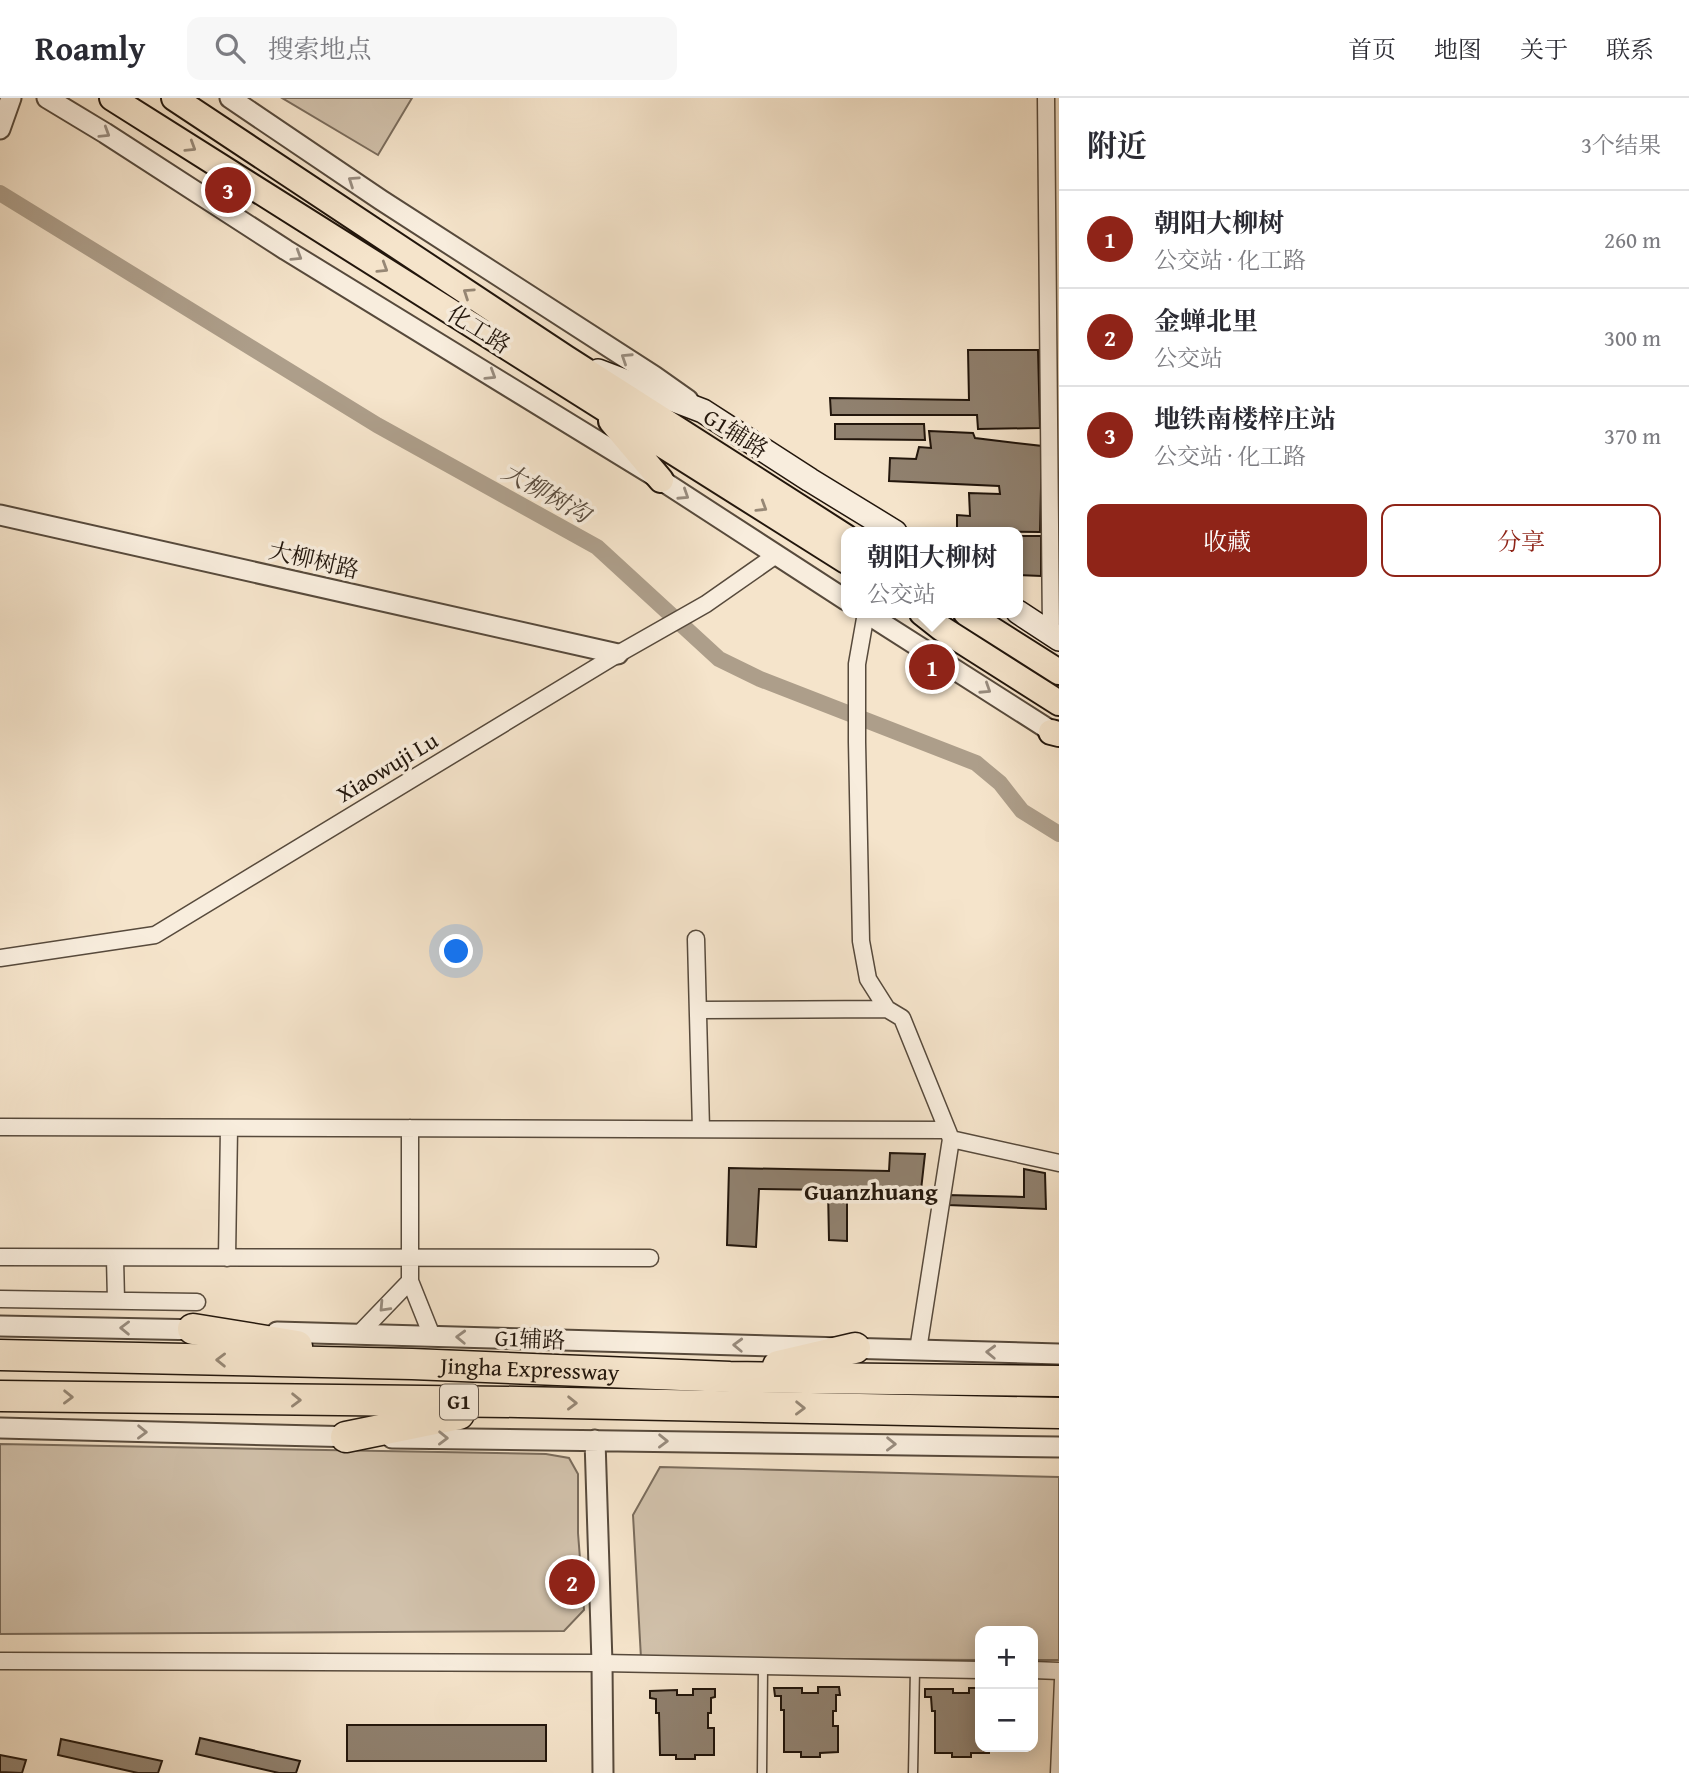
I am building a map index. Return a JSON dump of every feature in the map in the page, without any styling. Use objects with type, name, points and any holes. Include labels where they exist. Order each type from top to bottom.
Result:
[{"type":"highway","points":[[195,1315],[412,1364]]},
{"type":"highway","points":[[730,1377],[855,1348]]},
{"type":"highway","name":"Jingha Expressway","points":[[0,1355],[412,1364],[730,1377],[918,1365],[1059,1381]]},
{"type":"highway","name":"Jingha Expressway","points":[[0,1396],[519,1402],[1059,1413]]},
{"type":"highway","points":[[346,1437],[519,1402]]},
{"type":"main road","name":"化工路","points":[[112,98],[841,558]]},
{"type":"main road","name":"化工路","points":[[174,98],[566,358],[841,534]]},
{"type":"main road","name":"G1辅路","points":[[566,358],[703,411],[887,527]]},
{"type":"main road","points":[[595,402],[661,480]]},
{"type":"main road","points":[[1023,615],[1056,636]]},
{"type":"main road","points":[[928,618],[1059,703]]},
{"type":"main road","points":[[974,618],[1059,672]]},
{"type":"street","points":[[0,129],[11,98]]},
{"type":"street","points":[[47,98],[286,250],[661,480],[841,597]]},
{"type":"street","points":[[230,98],[381,200],[654,376],[703,411]]},
{"type":"street","points":[[1046,98],[1056,636]]},
{"type":"street","name":"大柳树路","points":[[0,515],[618,654]]},
{"type":"street","name":"Xiaowuji Lu","points":[[0,958],[155,935],[618,654],[706,604],[776,555]]},
{"type":"street","points":[[865,618],[857,664],[856,727],[861,941],[868,979],[887,1009],[902,1018],[949,1135],[918,1365]]},
{"type":"street","points":[[874,618],[1056,734]]},
{"type":"street","points":[[696,939],[701,1129]]},
{"type":"street","points":[[698,1010],[887,1009]]},
{"type":"street","points":[[0,1127],[701,1129],[949,1135],[1059,1163]]},
{"type":"street","points":[[227,1258],[229,1128]]},
{"type":"street","points":[[410,1128],[410,1281],[432,1336]]},
{"type":"street","points":[[0,1257],[650,1258]]},
{"type":"street","points":[[115,1258],[116,1300]]},
{"type":"street","points":[[359,1334],[410,1281]]},
{"type":"street","points":[[0,1299],[116,1300],[195,1315]]},
{"type":"street","name":"G1辅路","points":[[0,1326],[195,1315],[359,1334],[855,1348],[918,1365],[1059,1354]]},
{"type":"street","points":[[0,1428],[346,1437],[1059,1447]]},
{"type":"street","points":[[595,1440],[603,1773]]},
{"type":"street","points":[[0,1661],[602,1663],[975,1670]]},
{"type":"street","points":[[1038,1670],[1059,1671]]},
{"type":"lane","points":[[762,1667],[762,1773]]},
{"type":"lane","points":[[913,1773],[915,1669]]},
{"type":"lane","points":[[1055,1773],[1059,1679]]},
{"type":"shaded area","points":[[282,98],[412,98],[378,155]]},
{"type":"shaded area","points":[[0,1444],[546,1454],[569,1458],[578,1474],[578,1533],[584,1610],[564,1631],[0,1634]]},
{"type":"shaded area","points":[[660,1467],[1059,1477],[1059,1660],[1038,1660],[1038,1626],[975,1626],[975,1660],[641,1658],[633,1515]]},
{"type":"building","points":[[968,350],[1038,350],[1040,428],[978,429],[977,415],[831,415],[830,398],[969,400]]},
{"type":"building","points":[[835,424],[924,424],[925,440],[835,439]]},
{"type":"building","points":[[929,431],[973,433],[975,438],[1042,446],[1040,532],[1023,532],[1023,527],[957,527],[957,515],[970,516],[969,493],[1000,494],[999,486],[889,481],[890,458],[916,459],[919,447],[931,448]]},
{"type":"building","points":[[1023,536],[1041,536],[1041,576],[1023,575]]},
{"type":"building","points":[[890,1153],[925,1154],[921,1190],[847,1190],[847,1241],[829,1240],[828,1190],[759,1189],[756,1247],[727,1245],[729,1168],[889,1171]]},
{"type":"building","points":[[1024,1169],[1045,1173],[1046,1209],[948,1205],[948,1195],[1024,1197]]},
{"type":"building","points":[[818,1687],[839,1687],[836,1711],[833,1711],[833,1726],[838,1726],[838,1752],[820,1753],[820,1757],[801,1757],[801,1752],[784,1752],[784,1710],[781,1710],[781,1696],[775,1696],[774,1688],[802,1688],[802,1693],[818,1693]]},
{"type":"building","points":[[969,1688],[975,1688],[975,1752],[989,1753],[952,1757],[952,1753],[935,1753],[935,1711],[932,1711],[931,1697],[925,1697],[925,1689],[953,1689],[953,1693],[969,1693]]},
{"type":"building","points":[[693,1689],[715,1689],[715,1697],[711,1698],[711,1713],[708,1713],[708,1728],[714,1728],[714,1755],[676,1759],[676,1755],[660,1755],[659,1713],[656,1713],[656,1699],[650,1698],[650,1691],[677,1690],[677,1695],[693,1695]]},
{"type":"building","points":[[347,1725],[546,1725],[546,1761],[347,1761]]},
{"type":"building","points":[[200,1738],[300,1761],[296,1773],[279,1773],[196,1754]]},
{"type":"building","points":[[61,1739],[162,1761],[158,1773],[138,1773],[58,1755]]},
{"type":"building","points":[[0,1755],[26,1760],[22,1773],[0,1772]]},
{"type":"waterway","name":"大柳树沟","points":[[0,193],[377,425],[597,547],[719,659],[760,679],[976,763],[1000,783],[1022,811],[1059,834]]},
{"type":"place","name":"地铁南楼梓庄站","points":[[228,190]]},
{"type":"place","name":"朝阳大柳树","points":[[932,667]]},
{"type":"place","name":"金蝉北里","points":[[572,1582]]},
{"type":"district","name":"Guanzhuang","points":[[871,1192]]}]
